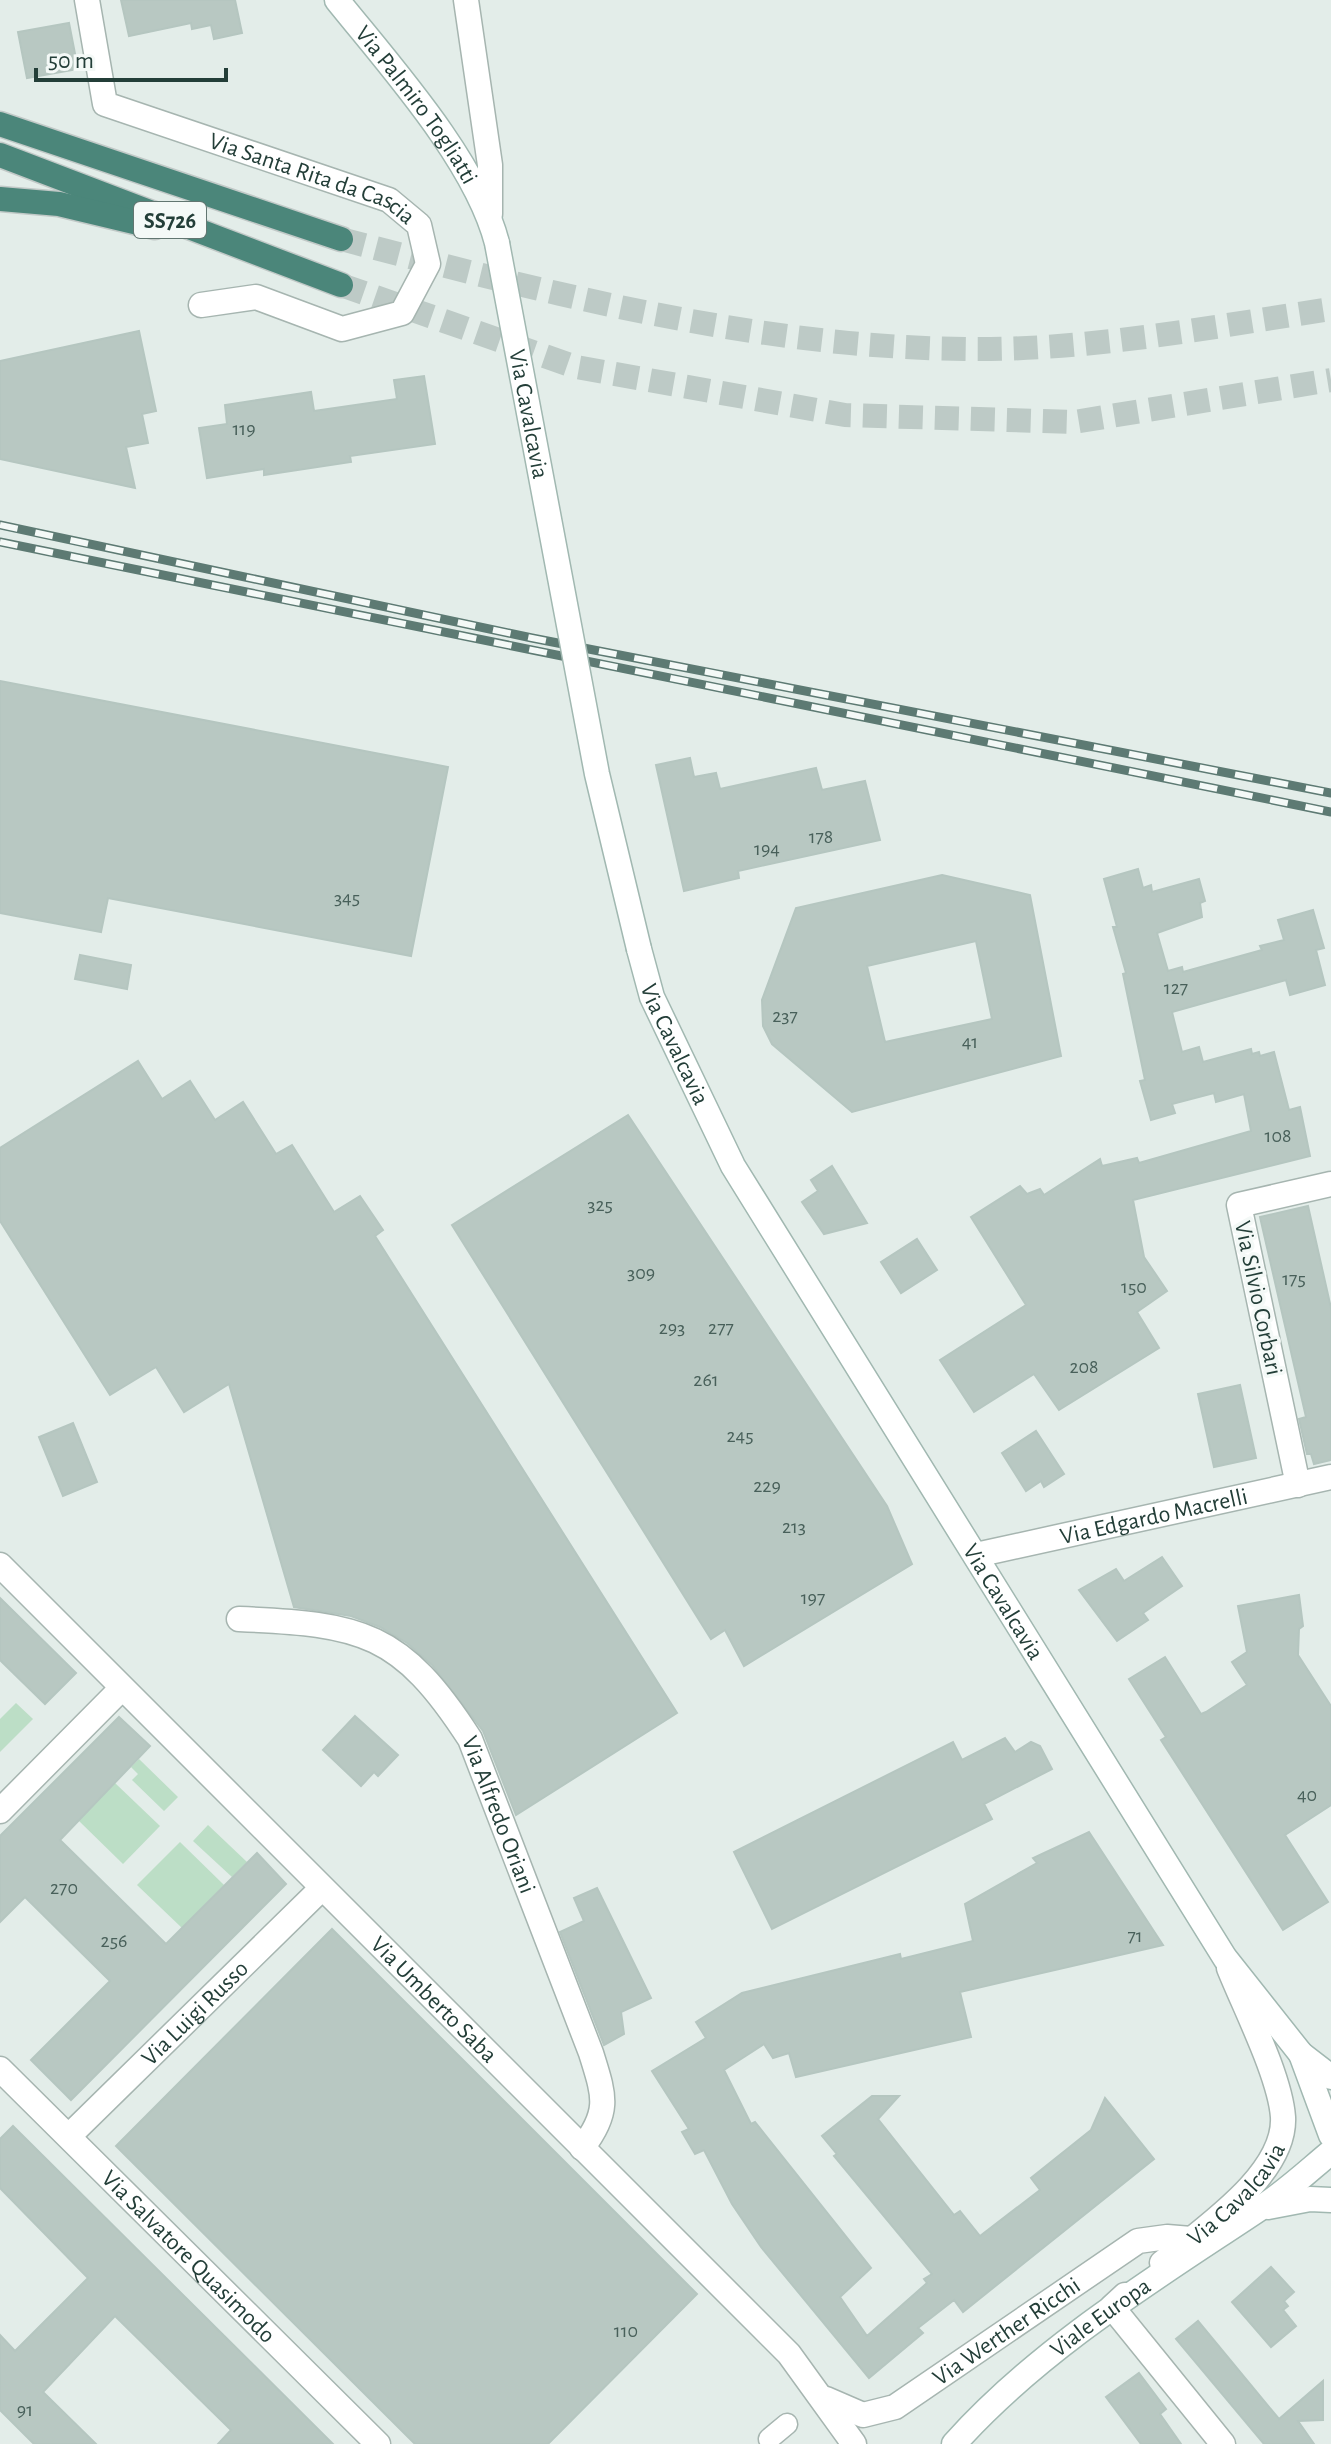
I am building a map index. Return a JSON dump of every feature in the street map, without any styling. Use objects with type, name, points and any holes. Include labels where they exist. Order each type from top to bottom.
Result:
[{"type":"highway","name":"SS726","points":[[0,124],[341,239]]},
{"type":"highway","name":"SS726","points":[[0,155],[341,285]]},
{"type":"highway","points":[[0,199],[59,204],[220,239]]},
{"type":"street","name":"Via Santa Rita da Cascia","points":[[87,0],[105,104],[389,200],[419,225],[428,264],[402,313],[342,329],[256,297],[201,305]]},
{"type":"street","name":"Via Palmiro Togliatti","points":[[337,0],[448,146],[490,214]]},
{"type":"street","name":"Via Cavalcavia","points":[[466,0],[490,165],[490,214],[597,774],[652,997],[733,1166],[1225,1958],[1301,2054],[1331,2077]]},
{"type":"street","name":"Via Silvio Corbari","points":[[1298,1485],[1239,1205],[1331,1184]]},
{"type":"street","name":"Via Edgardo Macrelli","points":[[976,1555],[1331,1477]]},
{"type":"street","name":"Via Umberto Saba","points":[[0,1565],[789,2354],[853,2442]]},
{"type":"street","name":"Via Alfredo Oriani","points":[[239,1619],[318,1622],[361,1634],[405,1657],[448,1705],[470,1739],[601,2086],[603,2114],[582,2148]]},
{"type":"street","points":[[0,1811],[121,1689]]},
{"type":"street","name":"Via Luigi Russo","points":[[69,2136],[321,1889]]},
{"type":"street","name":"Via Cavalcavia","points":[[1112,2307],[1251,2186],[1273,2157],[1281,2135],[1283,2116],[1276,2089],[1225,1958]]},
{"type":"street","name":"Via Cavalcavia","points":[[1301,2054],[1331,2135]]},
{"type":"street","name":"Via Salvatore Quasimodo","points":[[0,2069],[378,2444]]},
{"type":"street","name":"Viale Europa","points":[[954,2444],[1012,2389],[1112,2307],[1261,2208],[1331,2152]]},
{"type":"street","name":"Viale Europa","points":[[1261,2208],[1287,2202],[1331,2200]]},
{"type":"street","name":"Via Werther Ricchi","points":[[823,2397],[863,2415],[880,2414],[895,2407],[1138,2241],[1191,2239]]},
{"type":"street","points":[[1112,2307],[1223,2444]]},
{"type":"street","points":[[769,2439],[787,2424]]},
{"type":"green space","points":[[16,1703],[33,1719],[0,1752],[0,1719]]},
{"type":"green space","points":[[139,1759],[178,1797],[164,1811],[132,1780],[138,1774],[131,1767]]},
{"type":"green space","points":[[115,1783],[160,1826],[123,1864],[78,1820]]},
{"type":"green space","points":[[208,1825],[247,1862],[232,1877],[193,1841]]},
{"type":"green space","points":[[180,1842],[224,1885],[182,1928],[137,1885]]},
{"type":"building","points":[[121,0],[235,0],[242,33],[214,39],[211,25],[192,29],[191,23],[129,36]]},
{"type":"building","points":[[69,23],[78,69],[27,78],[18,32]]},
{"type":"building","points":[[139,331],[156,411],[142,414],[148,443],[126,447],[135,488],[0,459],[0,361]]},
{"type":"building","points":[[424,376],[435,444],[350,456],[351,462],[264,475],[264,469],[207,478],[199,428],[227,424],[225,405],[311,392],[314,411],[397,399],[394,380]]},
{"type":"building","points":[[0,681],[448,767],[411,956],[108,898],[101,932],[0,913]]},
{"type":"building","points":[[690,758],[694,777],[716,773],[720,789],[816,768],[822,790],[865,781],[880,840],[738,871],[739,878],[684,891],[656,765]]},
{"type":"building","points":[[1138,869],[1143,888],[1151,885],[1152,892],[1199,879],[1205,901],[1200,903],[1202,917],[1157,933],[1168,971],[1182,967],[1183,972],[1262,950],[1260,946],[1284,940],[1278,920],[1313,910],[1324,948],[1316,950],[1325,985],[1290,995],[1286,980],[1172,1012],[1182,1052],[1199,1047],[1203,1062],[1251,1049],[1252,1054],[1259,1052],[1260,1056],[1274,1052],[1289,1110],[1300,1107],[1310,1156],[1133,1200],[1144,1257],[1167,1291],[1137,1312],[1159,1348],[1059,1410],[1034,1374],[974,1412],[940,1360],[1026,1305],[971,1217],[1020,1186],[1027,1194],[1040,1189],[1044,1195],[1100,1159],[1102,1166],[1137,1158],[1139,1163],[1251,1131],[1244,1094],[1216,1102],[1214,1093],[1172,1104],[1175,1113],[1151,1120],[1140,1081],[1145,1080],[1123,974],[1126,973],[1104,879]]},
{"type":"building","points":[[942,875],[1030,895],[1061,1056],[852,1112],[772,1044],[763,1026],[762,1000],[796,908]],"holes":[[[976,941],[992,1019],[885,1042],[867,966]]]},
{"type":"building","points":[[80,955],[131,965],[127,989],[75,979]]},
{"type":"building","points":[[138,1061],[162,1099],[190,1081],[215,1120],[243,1102],[276,1154],[292,1145],[334,1212],[360,1196],[383,1230],[375,1236],[677,1713],[516,1815],[483,1731],[432,1665],[407,1643],[380,1627],[351,1616],[294,1607],[229,1384],[184,1412],[156,1367],[110,1395],[0,1221],[0,1148]]},
{"type":"building","points":[[628,1115],[887,1506],[912,1564],[744,1666],[725,1630],[711,1639],[452,1225]]},
{"type":"building","points":[[832,1166],[867,1223],[824,1234],[802,1202],[818,1191],[811,1180]]},
{"type":"building","points":[[1308,1206],[1331,1308],[1331,1460],[1314,1464],[1311,1454],[1307,1454],[1299,1419],[1306,1417],[1260,1217]]},
{"type":"building","points":[[917,1239],[937,1270],[901,1293],[881,1262]]},
{"type":"building","points":[[1240,1385],[1256,1458],[1214,1467],[1198,1394]]},
{"type":"building","points":[[73,1423],[97,1482],[63,1496],[39,1437]]},
{"type":"building","points":[[1036,1431],[1064,1474],[1044,1487],[1041,1481],[1026,1491],[1002,1453]]},
{"type":"building","points":[[1162,1557],[1182,1586],[1143,1613],[1148,1620],[1117,1641],[1079,1590],[1116,1569],[1124,1581]]},
{"type":"building","points":[[1299,1595],[1303,1626],[1299,1629],[1298,1655],[1331,1706],[1331,1805],[1285,1835],[1328,1902],[1283,1930],[1161,1740],[1166,1737],[1129,1679],[1165,1657],[1201,1714],[1206,1712],[1247,1685],[1232,1662],[1247,1652],[1238,1606]]},
{"type":"building","points":[[0,1598],[76,1673],[45,1704],[0,1660]]},
{"type":"building","points":[[355,1716],[398,1755],[378,1776],[374,1772],[361,1786],[323,1750]]},
{"type":"building","points":[[119,1717],[150,1746],[60,1840],[166,1944],[257,1853],[286,1884],[71,2100],[31,2060],[110,1981],[25,1897],[0,1922],[0,1836]]},
{"type":"building","points":[[1005,1738],[1015,1752],[1031,1742],[1040,1746],[1052,1769],[984,1804],[992,1819],[772,1929],[734,1852],[953,1742],[962,1760]]},
{"type":"building","points":[[1089,1832],[1163,1945],[960,1992],[971,2037],[796,2077],[789,2053],[773,2058],[764,2044],[724,2070],[751,2124],[755,2122],[871,2268],[840,2297],[867,2336],[927,2283],[924,2279],[932,2274],[834,2156],[837,2154],[822,2136],[872,2096],[899,2096],[878,2119],[954,2215],[960,2211],[980,2236],[1040,2190],[1031,2178],[1091,2130],[1105,2098],[1154,2159],[963,2312],[954,2300],[918,2328],[923,2333],[869,2378],[761,2247],[732,2204],[704,2150],[695,2154],[682,2132],[689,2129],[652,2071],[706,2038],[696,2022],[742,1993],[900,1954],[901,1959],[973,1941],[965,1904],[1037,1863],[1033,1858]]},
{"type":"building","points":[[597,1888],[651,1998],[621,2012],[624,2034],[604,2045],[560,1932],[584,1921],[574,1898]]},
{"type":"building","points":[[332,1929],[697,2294],[548,2444],[415,2444],[116,2146]]},
{"type":"building","points":[[13,2126],[333,2444],[218,2444],[231,2430],[115,2316],[43,2392],[96,2444],[34,2444],[0,2410],[0,2335],[15,2351],[88,2278],[0,2188],[0,2139]]},
{"type":"building","points":[[1271,2267],[1294,2292],[1284,2301],[1288,2306],[1283,2310],[1296,2326],[1271,2347],[1232,2302]]},
{"type":"building","points":[[1198,2321],[1279,2419],[1323,2381],[1323,2420],[1298,2421],[1314,2444],[1264,2444],[1176,2339]]},
{"type":"building","points":[[1139,2373],[1166,2409],[1160,2414],[1181,2444],[1141,2444],[1106,2397]]},
{"type":"tunnel","points":[[341,239],[572,297],[650,313],[728,327],[886,346],[965,349],[1057,346],[1149,336],[1331,309]]},
{"type":"tunnel","points":[[341,285],[576,367],[845,415],[1074,422],[1331,380]]},
{"type":"railway","points":[[0,525],[532,638],[1331,793]]},
{"type":"railway","points":[[0,542],[1331,812]]}]
